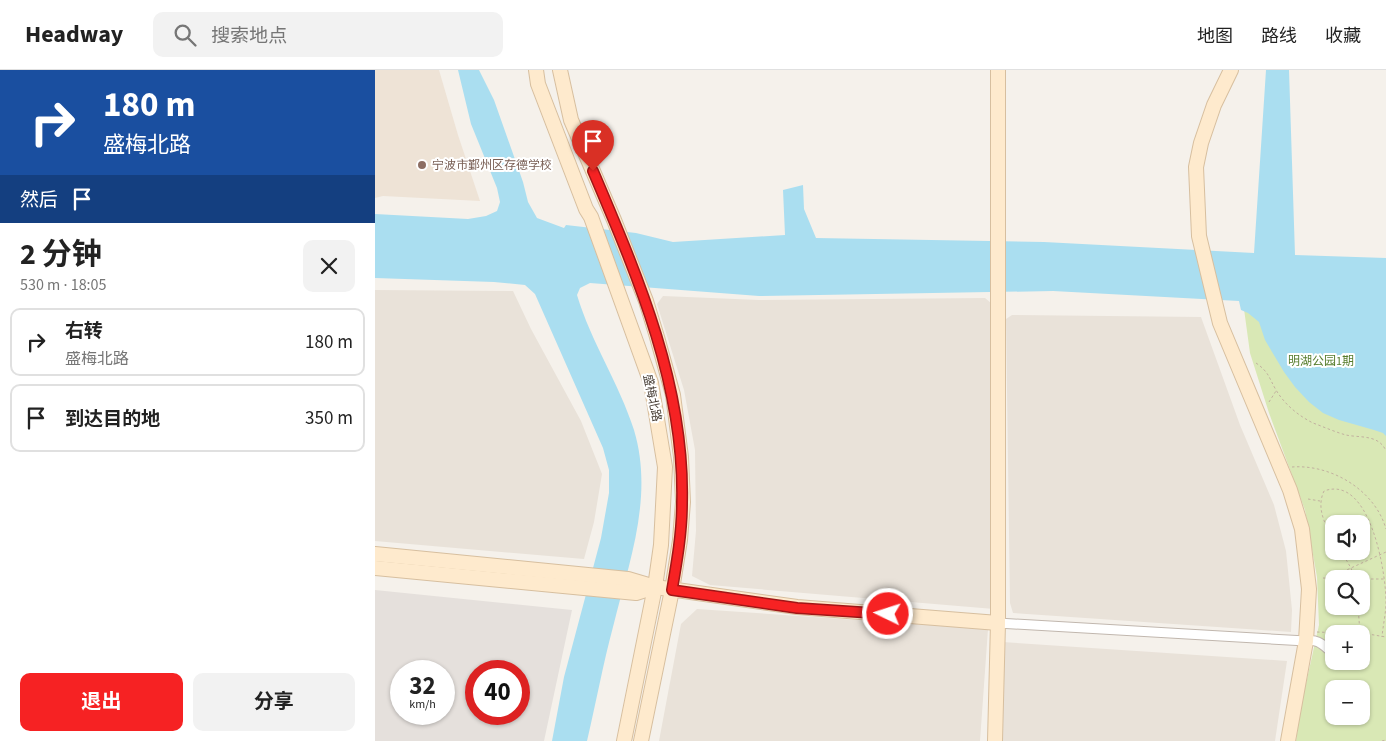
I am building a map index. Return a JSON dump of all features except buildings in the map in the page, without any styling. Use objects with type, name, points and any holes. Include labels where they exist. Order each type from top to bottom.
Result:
[{"type":"main road","name":"盛梅北路","points":[[536,70],[538,84],[586,209],[591,217],[651,383],[665,467],[661,545],[655,587],[624,741]]},
{"type":"main road","name":"盛梅北路","points":[[560,70],[571,120],[646,300],[673,395],[681,457],[683,502],[680,540],[672,590],[641,741]]},
{"type":"main road","points":[[995,741],[998,623],[998,70]]},
{"type":"main road","points":[[1231,70],[1214,105],[1201,143],[1196,167],[1199,236],[1220,323],[1290,490],[1301,524],[1309,589],[1306,636],[1288,741]]},
{"type":"main road","points":[[375,554],[628,579],[672,590],[797,608],[998,623]]},
{"type":"main road","points":[[375,568],[636,593],[655,587]]},
{"type":"street","points":[[998,623],[1306,636],[1325,647]]},
{"type":"path","points":[[1256,363],[1265,370],[1276,390],[1299,416],[1341,434],[1359,436],[1379,442],[1386,450]]},
{"type":"path","points":[[1269,402],[1276,390]]},
{"type":"path","points":[[1281,468],[1303,466],[1323,470],[1345,478],[1362,492],[1375,507],[1386,529]]},
{"type":"path","points":[[1325,524],[1320,509],[1320,501],[1324,491],[1333,487],[1346,491],[1356,499],[1367,516],[1380,555],[1385,579],[1386,603],[1382,637]]},
{"type":"path","points":[[1308,499],[1320,501]]},
{"type":"path","points":[[1347,570],[1386,552]]},
{"type":"path","points":[[1346,560],[1351,568]]},
{"type":"path","points":[[1370,579],[1385,579]]},
{"type":"path","points":[[1306,636],[1325,635]]},
{"type":"path","points":[[1370,635],[1386,638]]},
{"type":"path","points":[[1382,741],[1386,740]]},
{"type":"shaded area","name":"宁波市鄞州区存德学校","points":[[375,70],[439,70],[480,201],[383,196],[375,198]]},
{"type":"shaded area","points":[[375,290],[513,291],[531,329],[581,421],[602,474],[594,522],[584,559],[375,541]]},
{"type":"shaded area","points":[[663,296],[759,300],[985,298],[991,303],[994,609],[710,585],[692,576],[696,531],[695,450],[684,390],[657,304]]},
{"type":"shaded area","points":[[1012,315],[1201,317],[1240,425],[1274,505],[1286,551],[1292,610],[1291,632],[1013,613],[1010,603],[1006,319]]},
{"type":"shaded area","points":[[375,590],[572,610],[544,741],[375,741]]},
{"type":"shaded area","points":[[697,609],[988,629],[980,741],[659,741],[681,624]]},
{"type":"shaded area","points":[[1002,642],[1287,661],[1275,741],[1002,741]]},
{"type":"green space","name":"明湖公园1期","points":[[1386,296],[1386,741],[1296,741],[1301,706],[1319,625],[1317,577],[1305,510],[1269,413],[1250,353],[1244,309]]},
{"type":"water","points":[[458,70],[479,70],[494,100],[523,182],[528,202],[537,218],[564,228],[566,225],[636,233],[673,242],[785,235],[783,190],[803,185],[804,209],[816,238],[1044,242],[1254,253],[1266,70],[1289,70],[1295,255],[1386,258],[1386,436],[1383,433],[1339,420],[1323,413],[1309,402],[1284,372],[1265,340],[1259,322],[1241,310],[1239,301],[1053,291],[759,296],[590,283],[580,288],[577,295],[634,430],[641,480],[640,505],[632,554],[606,655],[587,741],[552,741],[564,677],[601,538],[609,493],[609,470],[603,448],[535,294],[525,285],[494,282],[375,278],[375,214],[468,219],[486,216],[497,211],[500,202],[497,188],[471,124]]},
{"type":"place","name":"宁波市鄞州区存德学校","points":[[422,165]]},
{"type":"route","points":[[593,171],[646,300],[673,395],[681,457],[683,502],[680,540],[672,590],[797,608],[888,614]]}]
